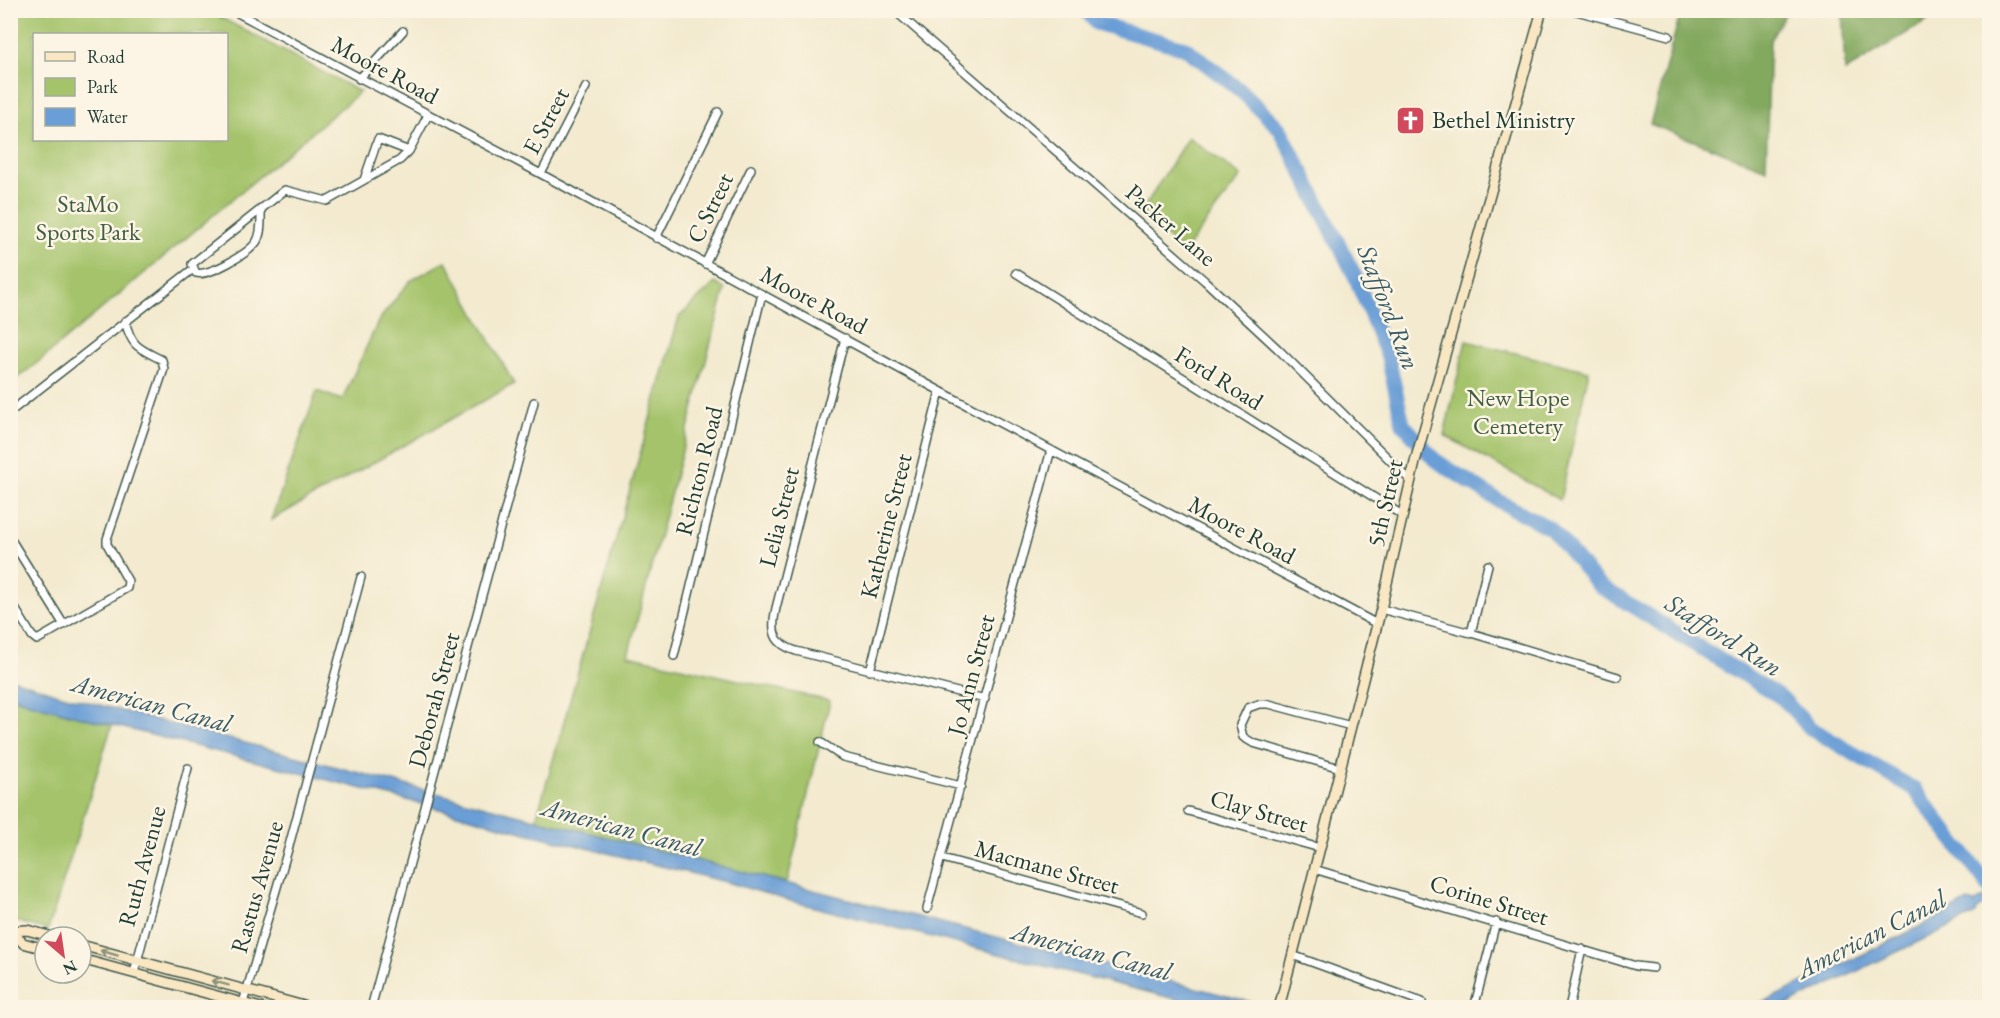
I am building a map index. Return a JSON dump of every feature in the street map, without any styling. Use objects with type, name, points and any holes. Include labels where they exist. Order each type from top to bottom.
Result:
[{"type":"main road","name":"5th Street","points":[[1279,1006],[1381,609],[1416,458],[1542,10]]},
{"type":"main road","points":[[12,932],[33,932]]},
{"type":"main road","points":[[12,932],[23,943],[33,946]]},
{"type":"main road","points":[[93,948],[247,990],[288,1004],[311,1008]]},
{"type":"main road","points":[[93,962],[261,1008]]},
{"type":"street","name":"Moore Road","points":[[232,10],[1377,624]]},
{"type":"street","name":"Packer Lane","points":[[894,10],[1205,281],[1277,348],[1411,480]]},
{"type":"street","points":[[1573,10],[1669,36]]},
{"type":"street","points":[[359,79],[403,31]]},
{"type":"street","name":"E Street","points":[[541,174],[586,87]]},
{"type":"street","points":[[656,238],[718,112]]},
{"type":"street","points":[[10,412],[192,269],[192,264],[285,190],[327,201],[400,160],[409,151],[428,115]]},
{"type":"street","points":[[364,180],[378,139],[409,151]]},
{"type":"street","name":"C Street","points":[[705,264],[751,169]]},
{"type":"street","points":[[192,269],[196,273],[206,274],[251,248],[259,236],[261,208]]},
{"type":"street","name":"Ford Road","points":[[1016,273],[1402,515]]},
{"type":"street","name":"Richton Road","points":[[674,656],[762,294]]},
{"type":"street","points":[[10,600],[32,636],[37,640],[127,588],[128,581],[107,544],[107,539],[164,369],[162,360],[136,346],[129,339],[125,321]]},
{"type":"street","name":"Lelia Street","points":[[845,338],[773,625],[776,637],[787,648],[985,699]]},
{"type":"street","name":"Katherine Street","points":[[870,671],[940,391]]},
{"type":"street","name":"Deborah Street","points":[[371,1008],[534,402]]},
{"type":"street","name":"Jo Ann Street","points":[[927,909],[1051,450]]},
{"type":"street","points":[[10,538],[64,625]]},
{"type":"street","points":[[1471,633],[1488,565]]},
{"type":"street","name":"Rastus Avenue","points":[[243,1003],[361,577]]},
{"type":"street","points":[[1381,609],[1618,677]]},
{"type":"street","points":[[1340,768],[1253,743],[1243,737],[1240,725],[1248,708],[1259,704],[1269,704],[1350,726]]},
{"type":"street","points":[[820,742],[843,757],[961,786]]},
{"type":"street","name":"Ruth Avenue","points":[[134,973],[188,768]]},
{"type":"street","name":"Clay Street","points":[[1188,811],[1320,849]]},
{"type":"street","name":"Macmane Street","points":[[942,858],[1142,913]]},
{"type":"street","name":"Corine Street","points":[[1314,869],[1636,966],[1653,968]]},
{"type":"street","points":[[1474,1008],[1496,922]]},
{"type":"street","points":[[1569,1008],[1582,949]]},
{"type":"street","points":[[1292,955],[1422,1002]]},
{"type":"green space","name":"StaMo Sports Park","points":[[11,10],[209,11],[360,92],[11,383]]},
{"type":"green space","points":[[1842,10],[1943,10],[1943,11],[1845,71]]},
{"type":"green space","points":[[1681,11],[1787,11],[1770,41],[1766,169],[1650,124]]},
{"type":"green space","points":[[1188,137],[1241,176],[1184,252],[1140,214]]},
{"type":"green space","points":[[446,261],[514,384],[271,520],[317,391],[342,400],[379,320],[410,281]]},
{"type":"green space","points":[[715,283],[725,289],[628,655],[830,701],[787,883],[536,820],[679,317]]},
{"type":"green space","name":"New Hope Cemetery","points":[[1466,341],[1589,371],[1560,500],[1444,435]]},
{"type":"green space","points":[[10,696],[112,725],[50,925],[33,926],[11,920]]},
{"type":"water","name":"American Canal","points":[[10,678],[58,694],[516,814],[1271,1007],[1206,1007],[81,717],[11,696]]},
{"type":"water","name":"American Canal","points":[[1989,895],[1989,903],[1977,910],[1976,914],[1783,1007],[1754,1007],[1968,901],[1974,903]]},
{"type":"waterway","name":"Stafford Run","points":[[1086,10],[1096,23],[1185,48],[1240,90],[1280,129],[1354,274],[1388,357],[1403,424],[1435,460],[1499,501],[1551,529],[1598,585],[1782,698],[1810,728],[1914,789],[1990,888]]},
{"type":"place","name":"Bethel Ministry","points":[[1411,120]]}]
